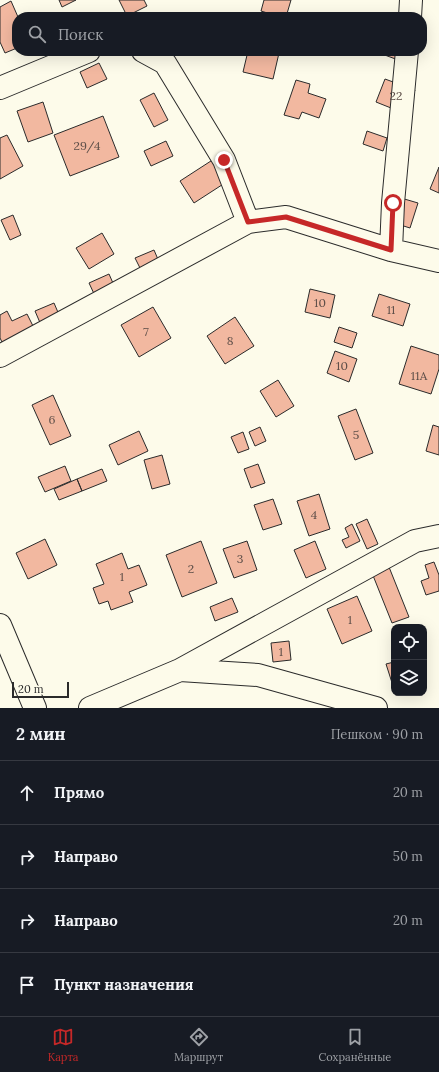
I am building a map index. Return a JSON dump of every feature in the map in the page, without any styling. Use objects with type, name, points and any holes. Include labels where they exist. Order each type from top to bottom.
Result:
[{"type":"street","points":[[410,12],[411,0]]},
{"type":"street","points":[[0,88],[77,56]]},
{"type":"street","points":[[152,56],[165,63],[224,160],[248,222]]},
{"type":"street","points":[[391,250],[393,203],[407,56]]},
{"type":"street","points":[[0,356],[248,222],[286,217],[391,250],[439,261]]},
{"type":"street","points":[[90,708],[180,670],[414,541],[439,536]]},
{"type":"street","points":[[0,625],[35,708]]},
{"type":"street","points":[[180,670],[258,675],[376,708]]},
{"type":"building","points":[[59,0],[76,0],[62,7]]},
{"type":"building","points":[[119,0],[144,0],[147,6],[135,12],[125,12]]},
{"type":"building","points":[[264,0],[291,0],[287,12],[261,11]]},
{"type":"building","points":[[11,1],[16,12],[12,12],[12,50],[5,53],[0,42],[0,7]]},
{"type":"building","points":[[247,56],[278,56],[273,79],[243,72]]},
{"type":"building","points":[[387,56],[412,56],[409,64]]},
{"type":"building","points":[[99,63],[107,79],[87,88],[80,72]]},
{"type":"building","points":[[385,79],[415,90],[406,114],[376,102]]},
{"type":"building","points":[[296,80],[310,84],[308,93],[326,99],[319,118],[302,112],[299,119],[284,115]]},
{"type":"building","points":[[154,93],[168,120],[154,127],[140,100]]},
{"type":"building","points":[[43,102],[53,133],[28,142],[17,111]]},
{"type":"building","points":[[103,116],[119,157],[70,176],[54,135]]},
{"type":"building","points":[[367,131],[387,138],[383,151],[363,144]]},
{"type":"building","points":[[7,135],[23,166],[0,179],[0,138]]},
{"type":"building","points":[[166,141],[173,156],[151,166],[144,151]]},
{"type":"building","points":[[214,159],[228,181],[194,203],[180,181]]},
{"type":"building","points":[[439,167],[439,193],[430,189]]},
{"type":"building","points":[[401,198],[418,203],[410,228],[394,223]]},
{"type":"building","points":[[13,215],[21,235],[10,240],[1,220]]},
{"type":"building","points":[[102,233],[114,254],[89,269],[76,248]]},
{"type":"building","points":[[154,250],[160,264],[142,272],[135,258]]},
{"type":"building","points":[[109,274],[116,290],[96,298],[89,283]]},
{"type":"building","points":[[310,289],[335,295],[330,318],[305,312]]},
{"type":"building","points":[[379,294],[410,304],[403,326],[372,316]]},
{"type":"building","points":[[54,303],[60,317],[41,325],[35,311]]},
{"type":"building","points":[[153,307],[171,338],[139,357],[121,325]]},
{"type":"building","points":[[7,311],[12,321],[27,314],[35,330],[4,346],[0,338],[0,315]]},
{"type":"building","points":[[235,317],[254,346],[225,364],[207,336]]},
{"type":"building","points":[[339,327],[357,333],[352,348],[334,342]]},
{"type":"building","points":[[411,346],[439,355],[439,369],[431,394],[399,384]]},
{"type":"building","points":[[335,351],[357,359],[349,382],[327,373]]},
{"type":"building","points":[[278,380],[294,406],[276,417],[260,391]]},
{"type":"building","points":[[53,395],[71,436],[50,445],[32,405]]},
{"type":"building","points":[[356,409],[373,453],[355,460],[338,416]]},
{"type":"building","points":[[433,425],[439,427],[439,455],[426,451]]},
{"type":"building","points":[[260,427],[266,441],[255,446],[249,432]]},
{"type":"building","points":[[139,431],[148,451],[118,465],[109,445]]},
{"type":"building","points":[[243,432],[249,449],[238,453],[231,437]]},
{"type":"building","points":[[162,455],[170,484],[152,489],[144,460]]},
{"type":"building","points":[[258,464],[265,483],[251,488],[244,469]]},
{"type":"building","points":[[65,466],[71,481],[45,492],[38,477]]},
{"type":"building","points":[[102,469],[107,481],[82,491],[77,479]]},
{"type":"building","points":[[77,479],[82,491],[59,500],[54,489]]},
{"type":"building","points":[[319,494],[330,529],[309,536],[297,501]]},
{"type":"building","points":[[273,499],[282,524],[263,530],[254,505]]},
{"type":"building","points":[[367,519],[378,544],[367,549],[356,524]]},
{"type":"building","points":[[352,524],[360,541],[346,548],[342,540],[349,537],[345,528]]},
{"type":"building","points":[[45,539],[57,565],[28,579],[16,553]]},
{"type":"building","points":[[201,541],[217,583],[182,597],[166,555]]},
{"type":"building","points":[[247,541],[257,570],[234,578],[223,549]]},
{"type":"building","points":[[315,541],[326,569],[306,578],[294,550]]},
{"type":"building","points":[[122,553],[128,569],[139,565],[147,585],[129,592],[133,602],[111,610],[108,601],[99,604],[93,588],[104,584],[96,564]]},
{"type":"building","points":[[434,562],[439,575],[439,591],[426,595],[421,581],[429,578],[425,565]]},
{"type":"building","points":[[389,567],[409,617],[392,623],[372,573]]},
{"type":"building","points":[[357,596],[372,631],[342,644],[327,609]]},
{"type":"building","points":[[232,598],[238,612],[215,621],[210,607]]},
{"type":"building","points":[[289,641],[291,660],[273,662],[271,643]]},
{"type":"building","points":[[391,663],[391,680],[386,664]]},
{"type":"route","points":[[224,160],[248,222],[286,217],[391,250],[393,203]]}]
